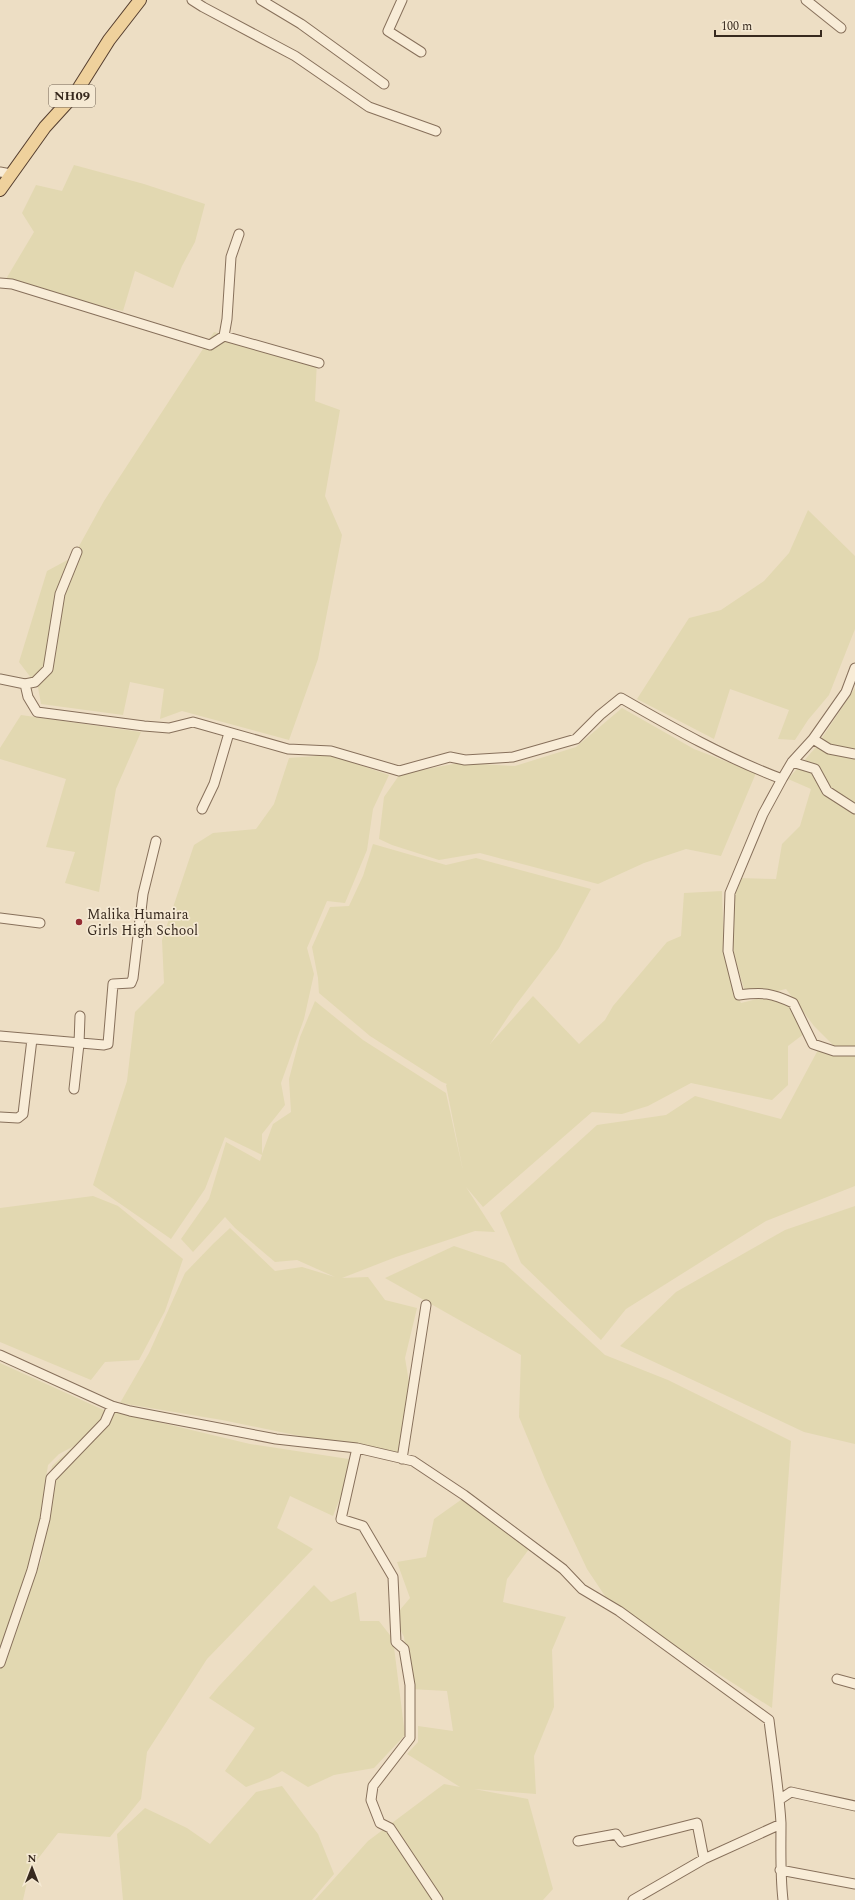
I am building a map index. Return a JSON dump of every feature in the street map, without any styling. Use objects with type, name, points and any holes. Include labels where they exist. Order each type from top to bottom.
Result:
[{"type":"main road","name":"NH09","points":[[0,190],[6,173],[74,94],[109,40],[140,0]]},
{"type":"street","points":[[192,0],[295,56],[369,107],[436,131]]},
{"type":"street","points":[[261,0],[301,24],[384,84]]},
{"type":"street","points":[[402,0],[388,30],[421,52]]},
{"type":"street","points":[[806,0],[841,28]]},
{"type":"street","points":[[0,283],[20,286],[210,345],[224,336],[227,319],[231,257],[239,234]]},
{"type":"street","points":[[224,336],[319,363]]},
{"type":"street","points":[[0,678],[25,684],[36,682],[48,669],[60,594],[77,552]]},
{"type":"street","points":[[855,668],[846,692],[813,739],[792,762],[763,814],[730,893],[728,951],[739,995],[755,993],[773,994],[793,1003],[813,1044],[834,1051],[855,1051]]},
{"type":"street","points":[[25,684],[28,697],[37,712],[169,728],[193,722],[288,749],[331,751],[399,771],[450,757],[465,760],[513,757],[576,739],[600,715],[621,698],[670,726],[719,751],[753,768],[782,779]]},
{"type":"street","points":[[202,809],[214,784],[229,733]]},
{"type":"street","points":[[813,739],[829,749],[855,754]]},
{"type":"street","points":[[792,762],[816,769],[827,792],[855,809]]},
{"type":"street","points":[[0,1036],[79,1044],[108,1044],[113,984],[131,983],[142,894],[156,841]]},
{"type":"street","points":[[0,918],[40,923]]},
{"type":"street","points":[[74,1089],[79,1044],[80,1016]]},
{"type":"street","points":[[0,1117],[18,1118],[23,1114],[32,1039]]},
{"type":"street","points":[[402,1459],[426,1305]]},
{"type":"street","points":[[0,1355],[112,1406],[270,1438],[357,1448],[412,1461],[464,1495],[563,1569],[582,1589],[619,1611],[769,1720],[781,1824],[780,1870],[783,1900]]},
{"type":"street","points":[[0,1664],[32,1570],[45,1519],[51,1478],[105,1422],[112,1406]]},
{"type":"street","points":[[357,1448],[341,1519],[363,1526],[393,1577],[396,1642],[404,1649],[410,1685],[410,1738],[373,1786],[371,1800],[380,1823],[390,1828],[438,1900]]},
{"type":"street","points":[[837,1679],[855,1684]]},
{"type":"street","points":[[779,1800],[791,1792],[855,1806]]},
{"type":"street","points":[[578,1841],[616,1834],[622,1842],[697,1823],[704,1859]]},
{"type":"street","points":[[633,1900],[704,1859],[781,1824]]},
{"type":"street","points":[[780,1870],[855,1884]]},
{"type":"shaded area","points":[[74,165],[144,184],[205,204],[195,242],[182,266],[173,288],[135,271],[123,311],[37,292],[6,279],[34,232],[22,213],[36,185],[62,191]]},
{"type":"shaded area","points":[[214,332],[317,361],[315,401],[340,410],[325,496],[342,535],[318,659],[289,740],[182,711],[160,719],[164,689],[130,682],[123,715],[41,704],[38,687],[19,662],[47,571],[73,557],[104,501]]},
{"type":"shaded area","points":[[808,510],[855,556],[855,629],[829,695],[808,720],[795,740],[778,739],[789,710],[730,689],[714,739],[637,699],[689,618],[721,610],[764,581],[789,553]]},
{"type":"shaded area","points":[[855,688],[855,1046],[834,1046],[814,1026],[786,989],[747,998],[734,956],[730,914],[731,902],[738,878],[776,879],[782,844],[800,826],[811,789],[788,779],[816,747]]},
{"type":"shaded area","points":[[622,708],[694,749],[756,773],[721,856],[686,849],[644,863],[598,884],[480,853],[439,860],[392,845],[379,839],[384,797],[400,774],[459,763],[515,766],[576,747]]},
{"type":"shaded area","points":[[21,715],[141,732],[116,789],[99,892],[65,883],[75,852],[46,847],[66,779],[0,759],[0,748]]},
{"type":"shaded area","points":[[330,755],[389,775],[373,809],[367,850],[345,903],[327,901],[307,948],[314,974],[304,1019],[281,1083],[285,1105],[262,1134],[262,1154],[273,1124],[291,1112],[289,1079],[300,1037],[315,1001],[363,1040],[446,1093],[463,1171],[447,1084],[370,1036],[319,993],[318,978],[312,947],[330,907],[349,906],[363,876],[373,844],[446,865],[476,858],[591,889],[559,948],[515,1006],[490,1044],[533,996],[579,1044],[605,1020],[613,1006],[667,942],[681,936],[684,893],[722,891],[724,950],[732,985],[741,1003],[781,993],[809,1030],[788,1046],[788,1085],[772,1100],[691,1083],[648,1106],[622,1114],[592,1112],[483,1207],[466,1187],[495,1232],[475,1231],[396,1257],[342,1278],[368,1277],[385,1300],[417,1308],[405,1358],[413,1406],[403,1454],[324,1441],[222,1420],[120,1403],[149,1353],[185,1273],[230,1228],[275,1271],[302,1267],[335,1277],[297,1260],[275,1262],[235,1228],[225,1217],[193,1252],[181,1239],[209,1199],[226,1142],[260,1161],[262,1155],[225,1137],[205,1189],[171,1239],[93,1185],[127,1081],[135,1012],[164,983],[162,940],[194,845],[213,833],[256,829],[274,804],[289,758]]},
{"type":"shaded area","points":[[819,1048],[855,1049],[855,1186],[766,1221],[626,1309],[601,1340],[521,1263],[500,1213],[597,1125],[666,1115],[695,1096],[781,1119]]},
{"type":"shaded area","points":[[93,1196],[118,1206],[183,1259],[165,1311],[139,1360],[105,1362],[91,1380],[0,1342],[0,1208]]},
{"type":"shaded area","points":[[855,1206],[855,1444],[804,1432],[620,1346],[676,1292],[785,1230]]},
{"type":"shaded area","points":[[454,1246],[504,1263],[605,1355],[668,1380],[791,1441],[772,1708],[611,1605],[587,1569],[546,1482],[519,1417],[521,1355],[385,1278]]},
{"type":"shaded area","points":[[0,1363],[108,1412],[112,1411],[250,1444],[355,1460],[333,1516],[290,1496],[277,1528],[313,1549],[207,1659],[147,1752],[141,1799],[110,1837],[58,1833],[30,1869],[23,1900],[0,1900],[0,1658],[42,1558],[42,1523],[52,1466],[74,1446],[59,1454],[48,1465],[41,1511],[36,1561],[0,1649]]},
{"type":"shaded area","points":[[465,1497],[529,1549],[507,1579],[503,1602],[566,1617],[552,1650],[554,1707],[534,1756],[536,1794],[474,1789],[528,1799],[553,1889],[543,1900],[315,1900],[368,1841],[444,1784],[460,1787],[407,1754],[418,1742],[418,1726],[453,1731],[447,1691],[410,1689],[404,1637],[394,1617],[410,1598],[397,1562],[426,1557],[434,1519]]},
{"type":"shaded area","points":[[314,1585],[331,1602],[356,1592],[360,1621],[379,1621],[393,1639],[405,1735],[374,1768],[334,1775],[308,1787],[282,1771],[270,1778],[246,1787],[225,1771],[255,1728],[209,1698]]},
{"type":"shaded area","points":[[282,1786],[318,1834],[334,1874],[312,1900],[123,1900],[117,1834],[145,1808],[187,1828],[210,1844],[256,1792]]},
{"type":"place","name":"Malika Humaira Girls High School","points":[[79,922]]}]
